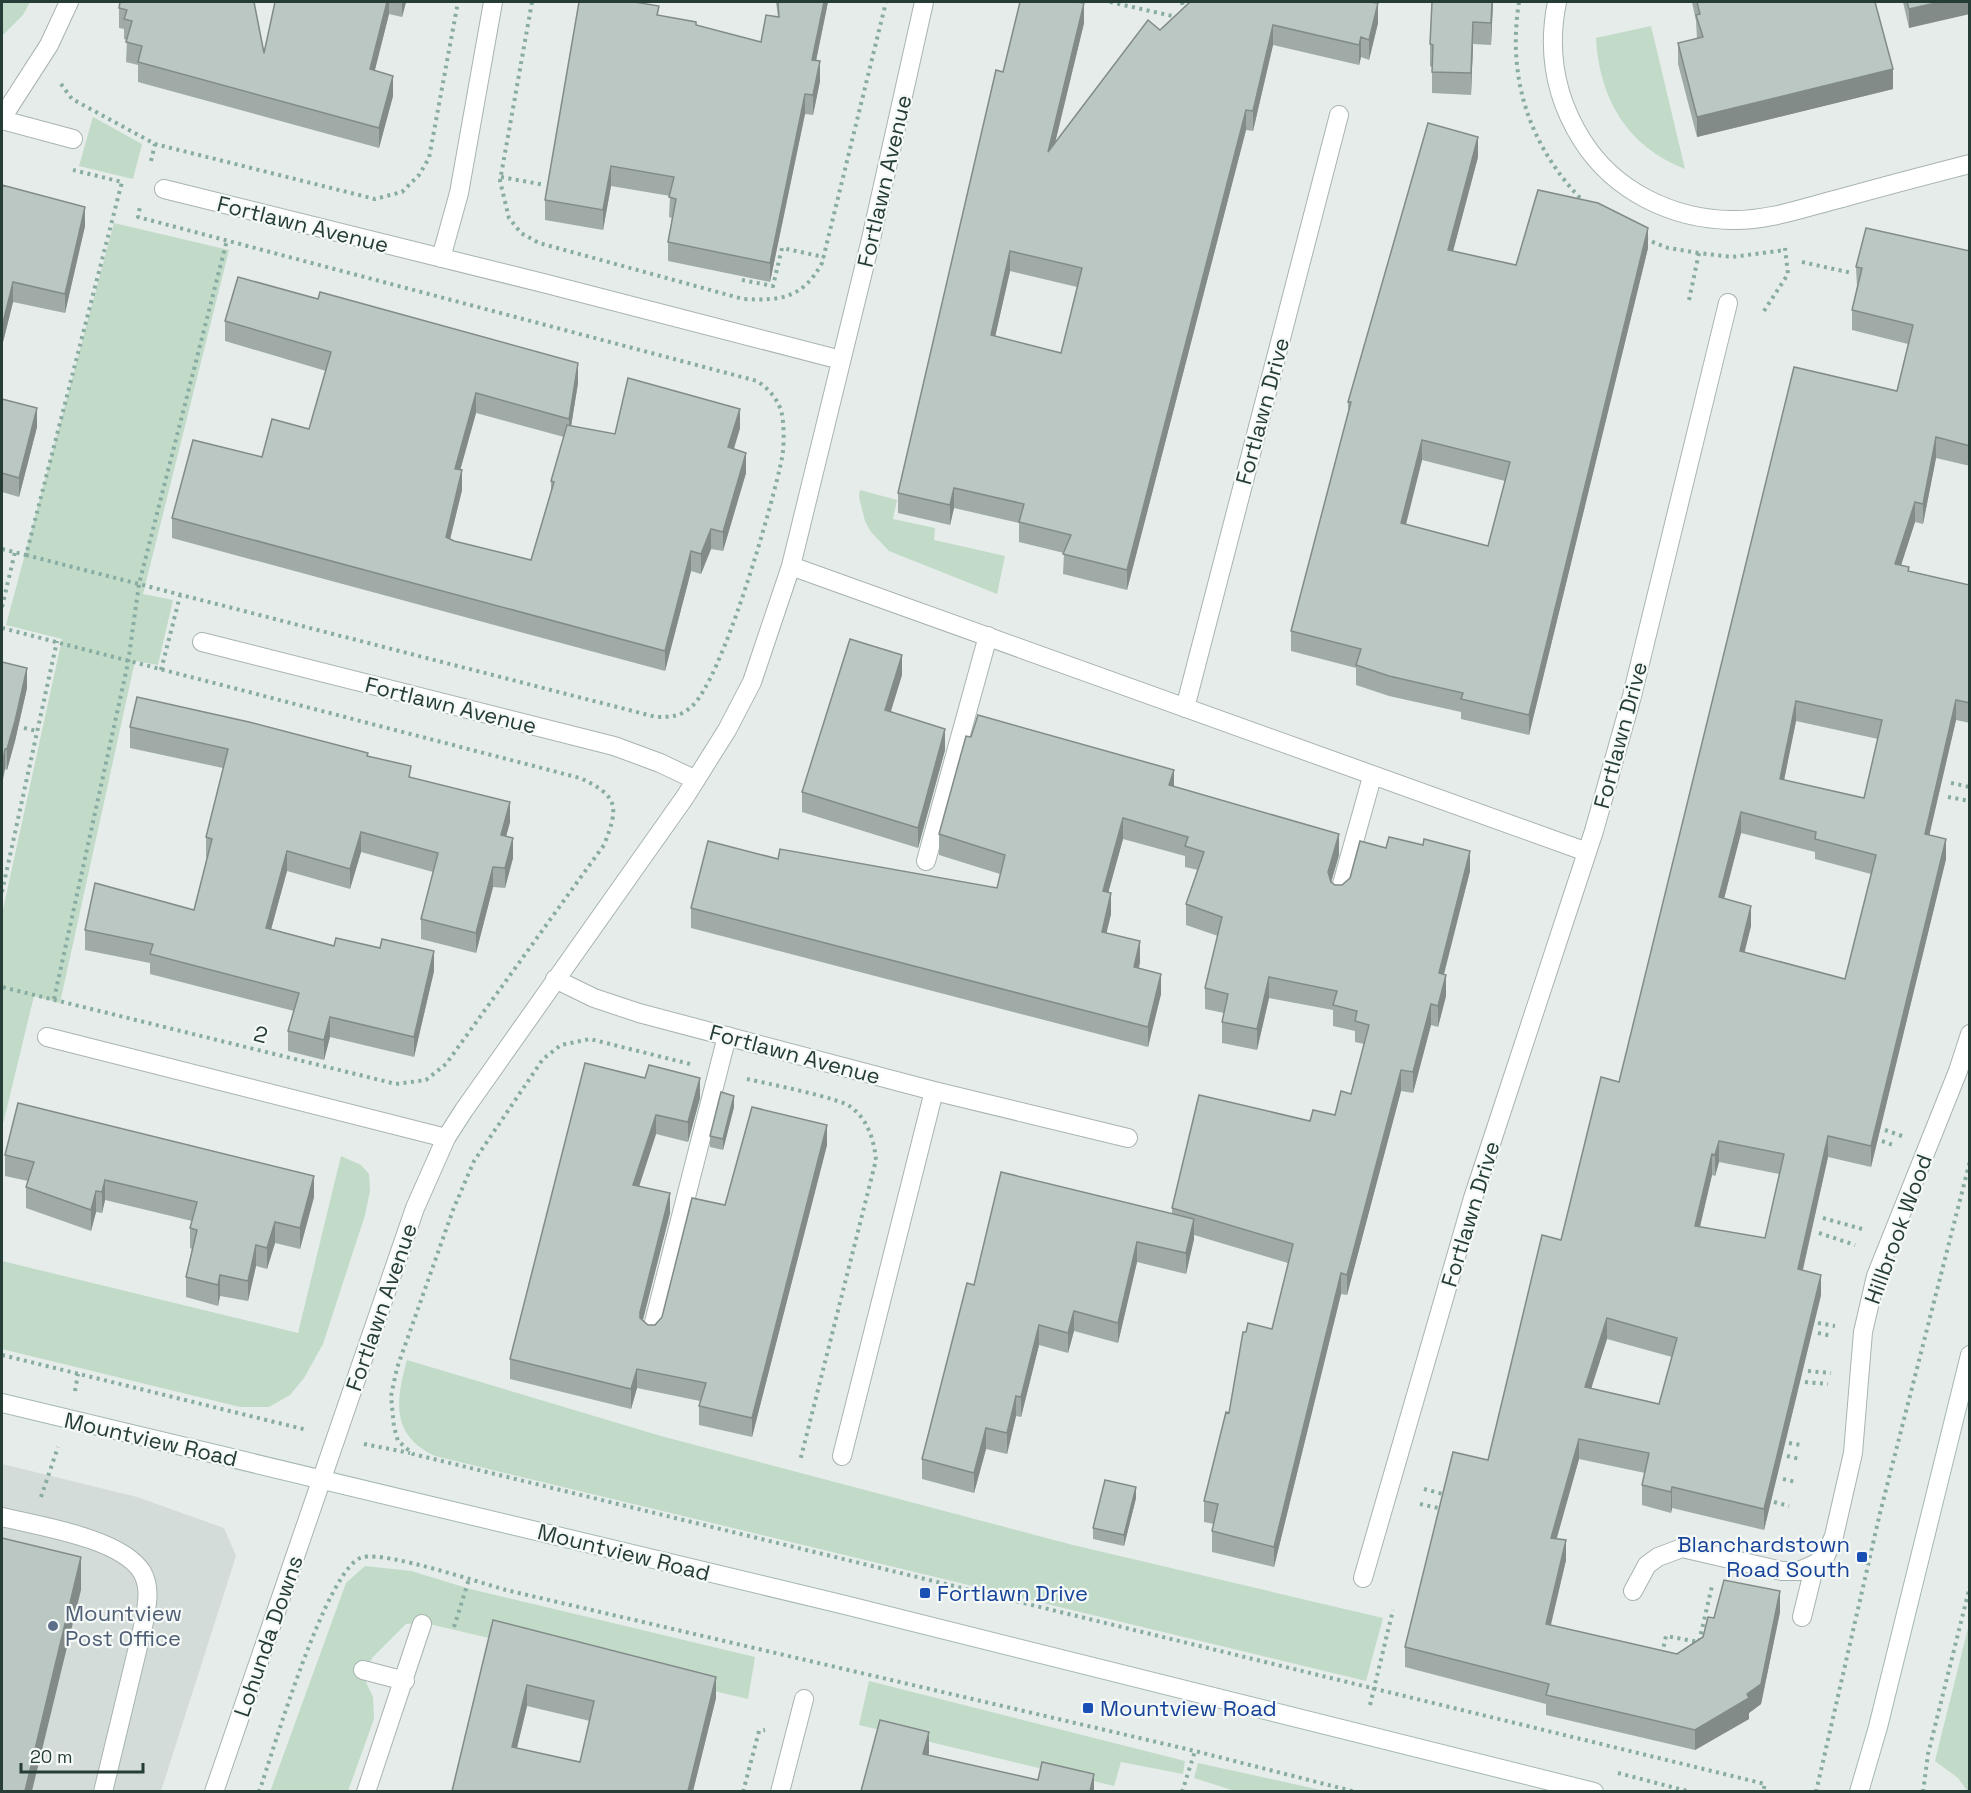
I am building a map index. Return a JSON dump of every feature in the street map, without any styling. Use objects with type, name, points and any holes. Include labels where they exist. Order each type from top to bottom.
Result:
[{"type":"street","points":[[69,2],[49,45],[2,119],[73,139]]},
{"type":"street","points":[[441,258],[459,193],[493,2]]},
{"type":"street","name":"Fortlawn Avenue","points":[[322,1479],[415,1208],[446,1138],[491,1069],[637,868],[727,730],[752,682],[791,566],[871,239],[924,2]]},
{"type":"street","points":[[1557,2],[1552,30],[1553,68],[1563,105],[1574,128],[1599,163],[1629,189],[1670,210],[1692,216],[1732,220],[1778,215],[1970,164]]},
{"type":"street","name":"Fortlawn Drive","points":[[1185,708],[1339,115]]},
{"type":"street","name":"Fortlawn Avenue","points":[[164,189],[841,360]]},
{"type":"street","name":"Fortlawn Drive","points":[[1363,1578],[1473,1197],[1587,852],[1632,696],[1728,303]]},
{"type":"street","points":[[791,566],[1372,777],[1587,852]]},
{"type":"street","points":[[926,861],[988,636]]},
{"type":"street","name":"Fortlawn Avenue","points":[[202,642],[614,746],[660,763],[696,780]]},
{"type":"street","points":[[1339,895],[1372,777]]},
{"type":"street","name":"Fortlawn Avenue","points":[[555,980],[594,998],[727,1036],[934,1091],[1128,1138]]},
{"type":"street","name":"Hillbrook Wood","points":[[1802,1617],[1815,1564],[1826,1555],[1834,1536],[1851,1464],[1863,1332],[1876,1276],[1958,1071],[1970,1034]]},
{"type":"street","points":[[651,1334],[727,1036]]},
{"type":"street","points":[[47,1037],[446,1138]]},
{"type":"street","points":[[842,1456],[934,1091]]},
{"type":"street","points":[[1859,1791],[1878,1727],[1970,1355]]},
{"type":"street","name":"Mountview Road","points":[[2,1403],[322,1479],[1594,1791]]},
{"type":"street","name":"Lohunda Downs","points":[[214,1791],[322,1479]]},
{"type":"street","points":[[2,1517],[99,1543],[121,1552],[142,1572],[149,1594],[103,1791]]},
{"type":"street","points":[[1633,1591],[1647,1565],[1671,1551],[1682,1548],[1782,1570],[1799,1571],[1815,1564]]},
{"type":"street","points":[[366,1791],[405,1681],[422,1624]]},
{"type":"street","points":[[363,1670],[405,1681]]},
{"type":"street","points":[[780,1791],[804,1699]]},
{"type":"path","points":[[59,76],[62,88],[72,99],[155,144],[375,200],[402,192],[419,175],[429,158],[458,2]]},
{"type":"path","points":[[532,2],[501,177],[501,190],[509,218],[521,233],[539,243],[743,299],[763,300],[798,292],[812,281],[824,257],[886,2]]},
{"type":"path","points":[[1110,2],[1184,19],[1182,2]]},
{"type":"path","points":[[150,165],[155,144]]},
{"type":"path","points":[[26,555],[122,182],[62,168]]},
{"type":"path","points":[[501,177],[545,184]]},
{"type":"path","points":[[2,549],[638,714],[677,717],[692,706],[724,649],[751,568],[782,458],[783,420],[780,405],[766,387],[757,381],[138,217],[143,195]]},
{"type":"path","points":[[1764,311],[1788,274],[1778,215]]},
{"type":"path","points":[[54,999],[128,663],[139,584],[227,240]]},
{"type":"path","points":[[742,280],[773,286],[782,248],[824,257]]},
{"type":"path","points":[[1689,300],[1699,253],[1732,257],[1785,250]]},
{"type":"path","points":[[1802,262],[1852,273]]},
{"type":"path","points":[[2,607],[15,552]]},
{"type":"path","name":"2","points":[[2,628],[57,641],[128,663],[580,778],[602,788],[610,796],[614,819],[604,845],[484,1013],[446,1064],[426,1080],[396,1084],[2,987]]},
{"type":"path","points":[[2,892],[57,641]]},
{"type":"path","points":[[24,728],[37,731]]},
{"type":"path","points":[[1951,783],[1970,787]]},
{"type":"path","points":[[1948,797],[1970,801]]},
{"type":"path","points":[[413,1454],[398,1441],[392,1412],[392,1396],[403,1349],[474,1161],[543,1059],[561,1045],[590,1039],[850,1105],[870,1130],[876,1160],[800,1461]]},
{"type":"path","points":[[1885,1130],[1905,1137]]},
{"type":"path","points":[[1882,1141],[1901,1148]]},
{"type":"path","points":[[1816,1791],[1880,1513],[1970,1161]]},
{"type":"path","points":[[1823,1218],[1865,1229]]},
{"type":"path","points":[[1819,1233],[1858,1246]]},
{"type":"path","points":[[1818,1323],[1835,1326]]},
{"type":"path","points":[[1818,1333],[1834,1337]]},
{"type":"path","points":[[2,1355],[311,1431]]},
{"type":"path","points":[[1808,1371],[1832,1374]]},
{"type":"path","points":[[1805,1382],[1832,1384]]},
{"type":"path","points":[[363,1443],[1765,1784],[1763,1791]]},
{"type":"path","points":[[1789,1443],[1801,1446]]},
{"type":"path","points":[[1787,1456],[1800,1459]]},
{"type":"path","points":[[1783,1479],[1796,1482]]},
{"type":"path","points":[[1424,1489],[1443,1494]]},
{"type":"path","points":[[1774,1502],[1789,1506]]},
{"type":"path","points":[[1420,1504],[1438,1508]]},
{"type":"path","points":[[1661,1656],[1666,1636],[1699,1642],[1718,1556]]},
{"type":"path","points":[[259,1791],[322,1611],[338,1581],[351,1564],[364,1557],[426,1567],[506,1590],[1195,1751],[1356,1791]]},
{"type":"path","points":[[1923,1791],[1928,1754],[1970,1586]]},
{"type":"path","points":[[1364,1734],[1393,1610]]},
{"type":"path","points":[[1182,1791],[1195,1751]]},
{"type":"shaded area","points":[[2,1464],[137,1497],[224,1528],[236,1556],[161,1791],[2,1792]]},
{"type":"green space","points":[[2,2],[30,2],[23,15],[2,36]]},
{"type":"green space","points":[[1651,26],[1685,169],[1647,148],[1620,118],[1610,100],[1598,60],[1596,38]]},
{"type":"green space","points":[[93,117],[142,144],[133,179],[79,166]]},
{"type":"green space","points":[[114,223],[229,250],[143,594],[173,600],[158,665],[135,661],[60,1003],[34,996],[2,1128],[2,914],[62,639],[6,625]]},
{"type":"green space","points":[[860,490],[897,500],[893,519],[935,528],[934,540],[1005,556],[997,594],[889,551],[871,532],[865,521],[859,497]]},
{"type":"green space","points":[[341,1156],[361,1165],[369,1174],[370,1191],[365,1215],[323,1344],[304,1378],[290,1395],[269,1407],[240,1407],[2,1349],[2,1261],[298,1333]]},
{"type":"green space","points":[[407,1360],[661,1436],[1073,1545],[1383,1618],[1366,1681],[435,1456],[410,1438],[403,1427],[399,1402]]},
{"type":"green space","points":[[365,1566],[411,1571],[470,1589],[755,1657],[748,1699],[425,1623],[406,1624],[373,1657],[362,1674],[373,1697],[374,1719],[348,1791],[270,1792],[346,1583]]},
{"type":"green space","points":[[1969,1624],[1970,1791],[1968,1792],[1958,1778],[1935,1761]]},
{"type":"green space","points":[[869,1681],[1185,1761],[1183,1774],[1121,1762],[1114,1786],[859,1725]]},
{"type":"green space","points":[[1198,1763],[1325,1791],[1235,1791],[1194,1778]]},
{"type":"building","points":[[120,2],[254,2],[264,53],[275,2],[387,2],[370,69],[393,76],[379,128],[138,62],[142,46],[126,42],[132,21],[124,19],[127,10],[119,8]]},
{"type":"building","points":[[579,2],[635,2],[659,6],[657,15],[696,22],[696,25],[761,42],[766,15],[779,17],[778,2],[824,2],[812,60],[820,61],[813,95],[805,94],[770,263],[668,242],[676,199],[669,197],[674,177],[611,166],[603,210],[545,200]]},
{"type":"building","points":[[1020,2],[1084,3],[1048,152],[1148,20],[1160,30],[1190,2],[1378,3],[1369,40],[1361,37],[1359,45],[1273,25],[1253,111],[1246,110],[1127,570],[1063,554],[1071,535],[1019,522],[1024,504],[954,488],[950,505],[898,493],[996,70],[1003,72]],"holes":[[[1010,251],[1082,268],[1061,353],[991,335]]]},
{"type":"building","points":[[1432,2],[1492,2],[1491,23],[1473,22],[1471,73],[1432,72],[1433,45],[1430,44]]},
{"type":"building","points":[[1697,2],[1875,2],[1893,69],[1697,117],[1678,43],[1703,37],[1696,15],[1700,14]]},
{"type":"building","points":[[1907,2],[1940,2],[1909,9]]},
{"type":"building","points":[[1428,123],[1478,137],[1448,250],[1516,265],[1538,190],[1598,203],[1648,228],[1529,715],[1461,699],[1463,693],[1389,676],[1356,665],[1361,649],[1291,631],[1351,402],[1348,402]],"holes":[[[1422,440],[1510,462],[1488,546],[1401,523]]]},
{"type":"building","points":[[2,185],[85,207],[65,294],[13,282],[2,327]]},
{"type":"building","points":[[1866,228],[1970,251],[1970,446],[1936,437],[1923,504],[1915,502],[1895,564],[1909,567],[1908,571],[1970,584],[1970,703],[1956,700],[1925,834],[1946,839],[1871,1146],[1828,1136],[1798,1269],[1821,1275],[1764,1509],[1672,1487],[1671,1492],[1642,1485],[1649,1453],[1579,1439],[1551,1538],[1566,1540],[1546,1624],[1677,1654],[1703,1637],[1708,1617],[1714,1618],[1724,1580],[1780,1591],[1761,1684],[1747,1694],[1749,1698],[1695,1730],[1546,1695],[1549,1684],[1405,1647],[1453,1452],[1488,1460],[1542,1235],[1561,1240],[1601,1077],[1619,1082],[1794,367],[1897,391],[1913,325],[1852,310],[1862,268],[1856,267]],"holes":[[[1796,701],[1882,720],[1864,798],[1780,779]],[[1741,812],[1816,832],[1815,839],[1876,855],[1845,979],[1740,951],[1751,906],[1719,897]],[[1719,1141],[1784,1154],[1765,1238],[1695,1226],[1712,1154],[1715,1155]],[[1607,1318],[1677,1338],[1659,1404],[1585,1387]]]},
{"type":"building","points":[[238,277],[318,299],[320,292],[578,363],[569,419],[476,393],[455,469],[462,470],[446,537],[454,541],[531,560],[554,482],[551,481],[567,425],[615,434],[628,378],[740,409],[728,447],[746,453],[723,532],[711,529],[701,554],[691,551],[665,651],[172,518],[193,440],[262,457],[272,419],[309,429],[331,352],[225,321]]},
{"type":"building","points":[[2,399],[37,408],[19,478],[2,473]]},
{"type":"building","points":[[850,639],[902,655],[885,710],[945,729],[918,828],[802,792]]},
{"type":"building","points":[[2,662],[27,668],[2,765]]},
{"type":"building","points":[[137,697],[249,722],[368,753],[367,756],[411,766],[409,777],[510,802],[501,835],[513,838],[505,868],[493,867],[476,933],[421,919],[438,853],[361,832],[350,869],[287,851],[266,928],[334,946],[336,938],[380,948],[382,939],[434,951],[414,1037],[330,1017],[324,1040],[288,1031],[299,993],[150,954],[153,944],[85,930],[95,883],[194,910],[212,839],[206,837],[228,749],[130,727]]},
{"type":"building","points":[[978,715],[1174,770],[1169,785],[1339,834],[1328,872],[1331,882],[1335,885],[1342,885],[1350,878],[1360,841],[1386,848],[1389,837],[1423,845],[1424,839],[1470,851],[1439,973],[1446,975],[1438,1006],[1431,1004],[1413,1072],[1401,1070],[1347,1275],[1341,1273],[1274,1547],[1212,1531],[1218,1504],[1204,1501],[1226,1412],[1229,1413],[1243,1332],[1246,1332],[1248,1323],[1272,1329],[1293,1244],[1172,1208],[1199,1095],[1310,1121],[1313,1110],[1335,1115],[1341,1091],[1351,1094],[1369,1025],[1355,1021],[1357,1011],[1333,1005],[1337,991],[1269,977],[1257,1029],[1222,1022],[1228,994],[1205,988],[1222,917],[1186,904],[1204,852],[1185,846],[1188,837],[1123,818],[1103,891],[1111,893],[1102,932],[1140,941],[1134,967],[1161,974],[1148,1027],[691,908],[708,841],[778,859],[780,849],[997,888],[1005,855],[939,834],[966,736],[971,737]]},
{"type":"building","points":[[585,1063],[645,1078],[649,1065],[700,1078],[688,1122],[656,1115],[633,1185],[670,1193],[640,1312],[640,1318],[648,1325],[655,1325],[662,1317],[692,1198],[725,1205],[752,1107],[827,1125],[752,1418],[699,1406],[706,1383],[637,1369],[631,1389],[510,1359]]},
{"type":"building","points":[[721,1092],[734,1096],[723,1139],[710,1136]]},
{"type":"building","points":[[18,1103],[314,1176],[300,1228],[275,1222],[267,1248],[256,1245],[248,1281],[220,1275],[218,1285],[186,1277],[197,1230],[190,1228],[197,1202],[105,1180],[102,1192],[96,1191],[91,1210],[26,1187],[34,1162],[5,1155]]},
{"type":"building","points":[[1001,1172],[1194,1219],[1186,1253],[1137,1242],[1118,1323],[1074,1311],[1068,1333],[1039,1325],[1021,1397],[1016,1396],[1007,1433],[986,1428],[974,1473],[922,1459],[967,1283],[974,1285]]},
{"type":"building","points":[[1105,1480],[1136,1487],[1124,1535],[1093,1528]]},
{"type":"building","points":[[2,1538],[81,1557],[25,1791],[2,1791]]},
{"type":"building","points":[[493,1620],[716,1677],[688,1791],[452,1791]],"holes":[[[527,1685],[594,1701],[580,1762],[512,1747]]]},
{"type":"building","points":[[880,1720],[929,1732],[923,1754],[1038,1780],[1042,1762],[1094,1774],[1090,1791],[861,1791]]},
{"type":"place","name":"Blanchardstown Road South","points":[[1862,1557]]},
{"type":"place","name":"Fortlawn Drive","points":[[925,1593]]},
{"type":"place","name":"Mountview Post Office","points":[[53,1626]]},
{"type":"place","name":"Mountview Road","points":[[1088,1708]]}]
